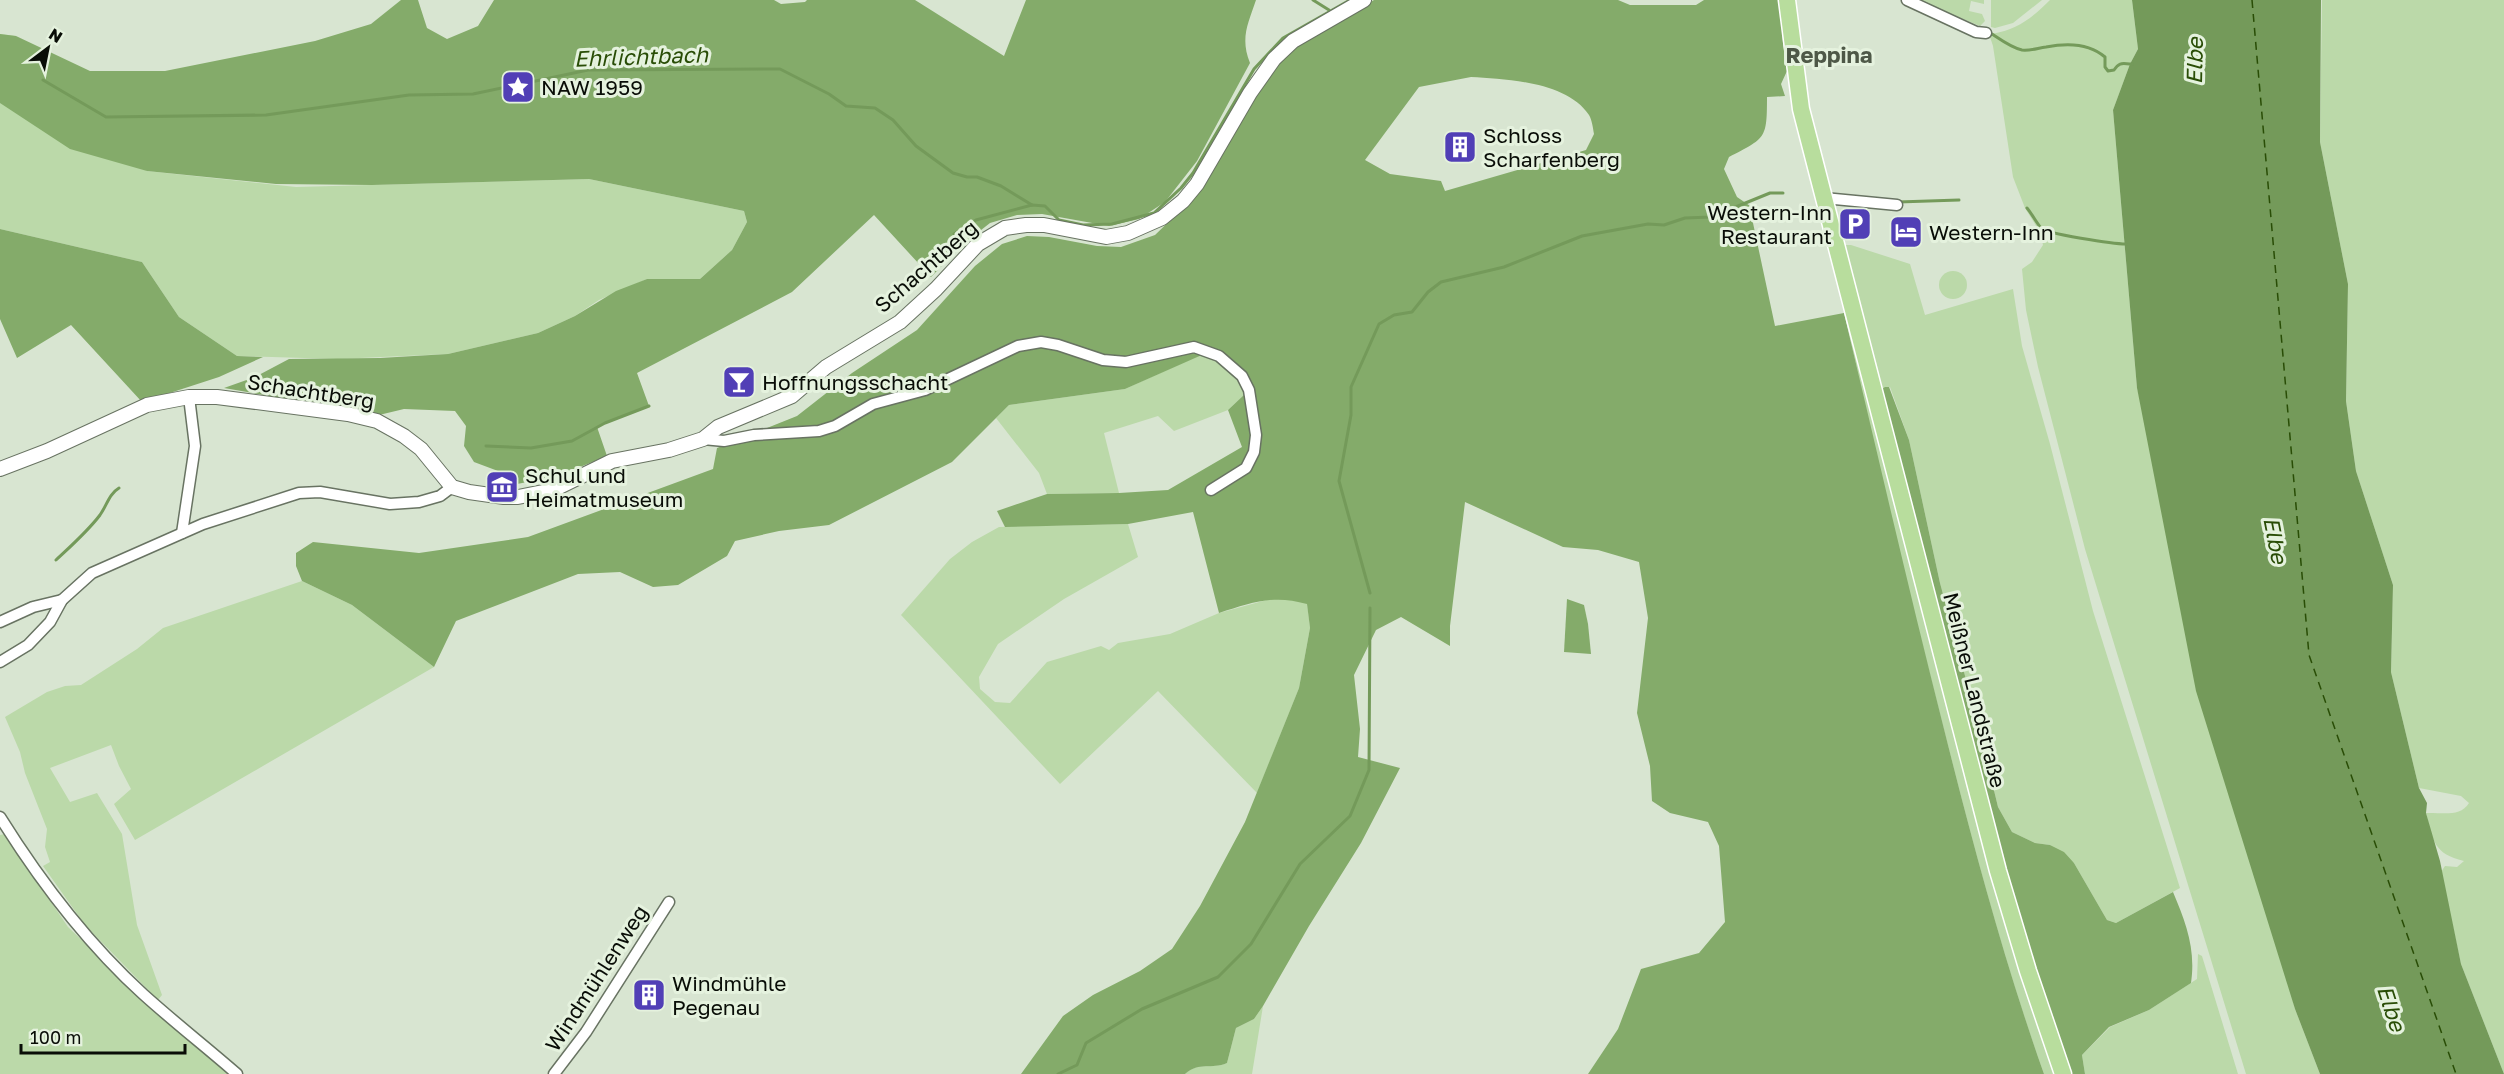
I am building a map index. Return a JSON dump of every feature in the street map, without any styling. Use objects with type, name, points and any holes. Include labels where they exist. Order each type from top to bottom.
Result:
[{"type":"main road","name":"Meißner Landstraße","points":[[1787,0],[1802,109],[1824,198],[1856,314],[1998,871],[2028,971],[2063,1074]]},
{"type":"street","name":"Schachtberg","points":[[0,469],[47,451],[147,405],[189,397],[217,397],[348,414],[376,421],[404,436],[421,449],[436,471],[452,487],[469,492],[518,497],[553,489],[612,461],[669,450],[703,439],[718,427],[792,396],[826,367],[900,322],[936,289],[978,244],[1005,228],[1044,225],[1106,237],[1128,233],[1162,218],[1183,201],[1197,184],[1250,93],[1274,59],[1293,41],[1364,0]]},
{"type":"street","points":[[1907,0],[1976,32],[1986,33]]},
{"type":"street","points":[[1824,198],[1897,205]]},
{"type":"street","points":[[703,439],[724,441],[754,435],[819,431],[835,426],[873,404],[926,390],[1018,346],[1041,342],[1103,360],[1126,362],[1194,347],[1219,356],[1231,364],[1242,376],[1249,390],[1256,435],[1254,452],[1246,468],[1211,490]]},
{"type":"street","points":[[182,533],[195,446],[189,397]]},
{"type":"street","points":[[0,662],[28,645],[50,622],[62,600],[92,573],[182,533],[299,493],[320,492],[390,504],[419,502],[440,496],[452,487]]},
{"type":"street","points":[[0,622],[33,607],[62,600]]},
{"type":"street","points":[[0,817],[32,866],[80,929],[143,994],[237,1074]]},
{"type":"street","name":"Windmühlenweg","points":[[554,1074],[586,1032],[669,902]]},
{"type":"shaded area","points":[[401,0],[418,0],[427,28],[447,39],[478,26],[494,0],[774,0],[781,4],[807,0],[915,0],[1004,56],[1026,0],[1256,0],[1245,38],[1250,63],[1197,161],[1165,202],[1139,219],[1109,226],[1042,214],[1017,215],[990,223],[962,245],[931,277],[874,215],[792,292],[637,373],[649,406],[597,427],[607,456],[558,476],[517,484],[511,476],[474,462],[464,446],[466,426],[455,411],[404,409],[379,415],[224,388],[255,377],[289,359],[380,358],[448,354],[538,333],[575,316],[616,291],[647,279],[700,279],[732,250],[747,222],[744,211],[589,179],[372,185],[276,184],[147,171],[70,149],[0,103],[0,34],[16,36],[90,71],[165,71],[315,41],[371,24]]},
{"type":"shaded area","points":[[1374,0],[1618,0],[1630,5],[1696,5],[1704,0],[1780,0],[1787,71],[1781,84],[1785,96],[1767,97],[1765,129],[1762,136],[1751,146],[1729,157],[1724,169],[1737,197],[1756,210],[1753,223],[1775,326],[1844,313],[1966,816],[2002,946],[2044,1074],[1588,1074],[1618,1029],[1641,969],[1699,953],[1725,922],[1719,846],[1708,822],[1670,813],[1652,801],[1650,766],[1637,713],[1648,618],[1639,562],[1598,550],[1563,547],[1465,502],[1450,626],[1450,646],[1401,617],[1376,630],[1354,675],[1360,729],[1358,757],[1400,768],[1361,843],[1263,1006],[1254,1019],[1236,1028],[1227,1063],[1196,1068],[1185,1074],[1021,1074],[1063,1016],[1093,995],[1140,971],[1172,949],[1200,906],[1245,822],[1299,688],[1310,628],[1307,604],[1283,600],[1262,601],[1219,613],[1193,512],[1128,524],[1005,527],[997,511],[1047,494],[1168,490],[1242,447],[1228,410],[1246,393],[1228,370],[1204,354],[1125,389],[1009,405],[952,462],[829,525],[779,531],[735,541],[727,556],[678,585],[653,587],[620,572],[578,574],[456,621],[434,667],[352,605],[302,581],[296,566],[296,553],[313,542],[419,553],[528,537],[713,469],[717,448],[797,416],[852,373],[917,330],[975,266],[1002,244],[1027,236],[1121,247],[1155,235],[1186,205],[1275,65],[1296,46]],"holes":[[[1471,77],[1535,84],[1566,95],[1579,104],[1590,117],[1594,134],[1586,150],[1445,191],[1441,181],[1390,174],[1365,160],[1419,87]]]},
{"type":"shaded area","points":[[1917,0],[1984,0],[1984,4],[1971,1],[1969,11],[1982,14],[1985,21],[1980,26]]},
{"type":"shaded area","points":[[1991,0],[2042,0],[2013,23],[1995,28],[1991,27]]},
{"type":"shaded area","points":[[2050,0],[2132,0],[2138,49],[2113,110],[2137,388],[2295,1009],[2320,1074],[2246,1074],[2085,549],[2038,367],[2026,310],[2022,269],[2032,262],[2043,245],[2040,232],[2025,208],[2013,177],[1990,37],[1992,34],[2024,22]]},
{"type":"shaded area","points":[[2322,0],[2504,0],[2504,1074],[2461,964],[2441,872],[2445,866],[2457,867],[2464,861],[2446,854],[2436,845],[2426,813],[2460,811],[2469,803],[2461,796],[2419,788],[2391,672],[2393,585],[2356,471],[2346,401],[2348,284],[2320,142]]},
{"type":"shaded area","points":[[0,34],[16,36],[5,75],[147,171],[296,187],[589,179],[744,211],[747,222],[732,250],[700,279],[647,279],[599,300],[575,316],[538,333],[448,354],[337,359],[237,356],[179,317],[142,262],[0,229]]},
{"type":"shaded area","points":[[0,229],[142,262],[179,317],[237,356],[263,357],[219,377],[142,402],[71,325],[17,358],[0,319]]},
{"type":"shaded area","points":[[1844,245],[1851,245],[1910,264],[1925,315],[2013,289],[2022,346],[2093,611],[2180,888],[2116,923],[2107,920],[2074,863],[2050,845],[2035,843],[2012,832],[1998,807],[1940,583],[1909,440],[1890,387],[1882,389]]},
{"type":"shaded area","points":[[1953,271],[1963,275],[1967,285],[1963,295],[1953,299],[1943,295],[1939,285],[1943,275]]},
{"type":"shaded area","points":[[1841,295],[2057,1074],[2044,1074],[2013,981],[1986,888],[1898,548]]},
{"type":"shaded area","points":[[1204,353],[1228,370],[1246,393],[1228,410],[1174,431],[1158,416],[1104,433],[1119,493],[1047,494],[1039,473],[996,418],[1009,405],[1125,389]]},
{"type":"shaded area","points":[[1889,387],[1909,440],[1940,583],[1998,807],[2012,832],[2035,843],[2050,845],[2064,852],[2074,863],[2107,920],[2116,923],[2173,892],[2186,925],[2191,947],[2191,983],[2149,1010],[2109,1027],[2082,1055],[2085,1074],[2069,1074],[2026,943],[1989,811],[1882,389]]},
{"type":"shaded area","points":[[1128,524],[1138,557],[1064,599],[998,644],[979,677],[980,689],[995,702],[1010,703],[1047,662],[1101,646],[1109,650],[1118,643],[1170,634],[1219,613],[1281,596],[1307,603],[1310,628],[1299,688],[1257,793],[1158,691],[1060,784],[901,615],[950,559],[972,542],[999,527]]},
{"type":"shaded area","points":[[302,581],[352,605],[434,667],[135,840],[114,804],[131,789],[111,745],[50,768],[70,802],[97,793],[122,834],[137,925],[162,995],[158,1000],[85,925],[43,866],[50,862],[45,847],[47,829],[5,717],[47,692],[65,686],[81,685],[137,649],[163,628]]},
{"type":"shaded area","points":[[1567,599],[1584,605],[1591,654],[1564,652]]},
{"type":"shaded area","points":[[5,834],[68,927],[167,1021],[229,1074],[0,1074],[0,835]]},
{"type":"shaded area","points":[[2198,954],[2202,956],[2238,1074],[2085,1074],[2082,1055],[2110,1027],[2149,1010],[2197,979]]},
{"type":"shaded area","points":[[1263,1006],[1252,1074],[1185,1074],[1195,1068],[1227,1063],[1236,1028],[1254,1019]]},
{"type":"water","name":"Elbe","points":[[2132,0],[2321,0],[2320,142],[2348,284],[2346,401],[2356,471],[2393,585],[2391,672],[2419,788],[2427,803],[2426,813],[2440,861],[2461,964],[2504,1074],[2320,1074],[2295,1009],[2196,691],[2137,388],[2113,110],[2138,49]]},
{"type":"waterway","points":[[1313,0],[1329,10]]},
{"type":"waterway","points":[[954,234],[976,220],[1032,205],[1045,206],[1059,220],[1083,225],[1112,224],[1154,213],[1181,188],[1193,173],[1254,69],[1283,38],[1350,0]]},
{"type":"waterway","points":[[1992,34],[2010,46],[2022,50],[2061,45],[2077,45],[2092,49],[2105,57],[2105,67],[2108,71],[2114,70],[2120,64],[2132,64]]},
{"type":"waterway","name":"Ehrlichtbach","points":[[43,80],[106,117],[266,115],[409,95],[473,94],[588,70],[780,69],[829,94],[846,106],[875,108],[893,120],[916,146],[953,173],[977,177],[1001,186],[1032,205]]},
{"type":"waterway","points":[[1370,593],[1339,481],[1351,415],[1351,387],[1379,324],[1394,315],[1412,312],[1428,292],[1441,282],[1504,267],[1582,236],[1648,224],[1664,225],[1685,218],[1711,217],[1770,193],[1783,193]]},
{"type":"waterway","points":[[1898,202],[1959,200]]},
{"type":"waterway","points":[[2027,208],[2041,228],[2046,230],[2081,238],[2126,244]]},
{"type":"waterway","points":[[486,446],[531,448],[572,441],[605,423],[649,406]]},
{"type":"waterway","points":[[56,560],[90,527],[113,493],[119,488]]},
{"type":"waterway","points":[[1058,1074],[1077,1065],[1086,1043],[1142,1009],[1218,977],[1251,944],[1300,864],[1350,816],[1369,770],[1370,608]]},
{"type":"ferry route","points":[[2252,0],[2309,655],[2456,1074]]},
{"type":"place","name":"NAW 1959","points":[[518,87]]},
{"type":"place","name":"Schloss Scharfenberg","points":[[1460,147]]},
{"type":"place","name":"Western-Inn Restaurant","points":[[1855,224]]},
{"type":"place","name":"Western-Inn","points":[[1906,232]]},
{"type":"place","name":"Hoffnungsschacht","points":[[739,382]]},
{"type":"place","name":"Schul und Heimatmuseum","points":[[502,487]]},
{"type":"place","name":"Windmühle Pegenau","points":[[649,995]]},
{"type":"district","name":"Reppina","points":[[1829,54]]}]
